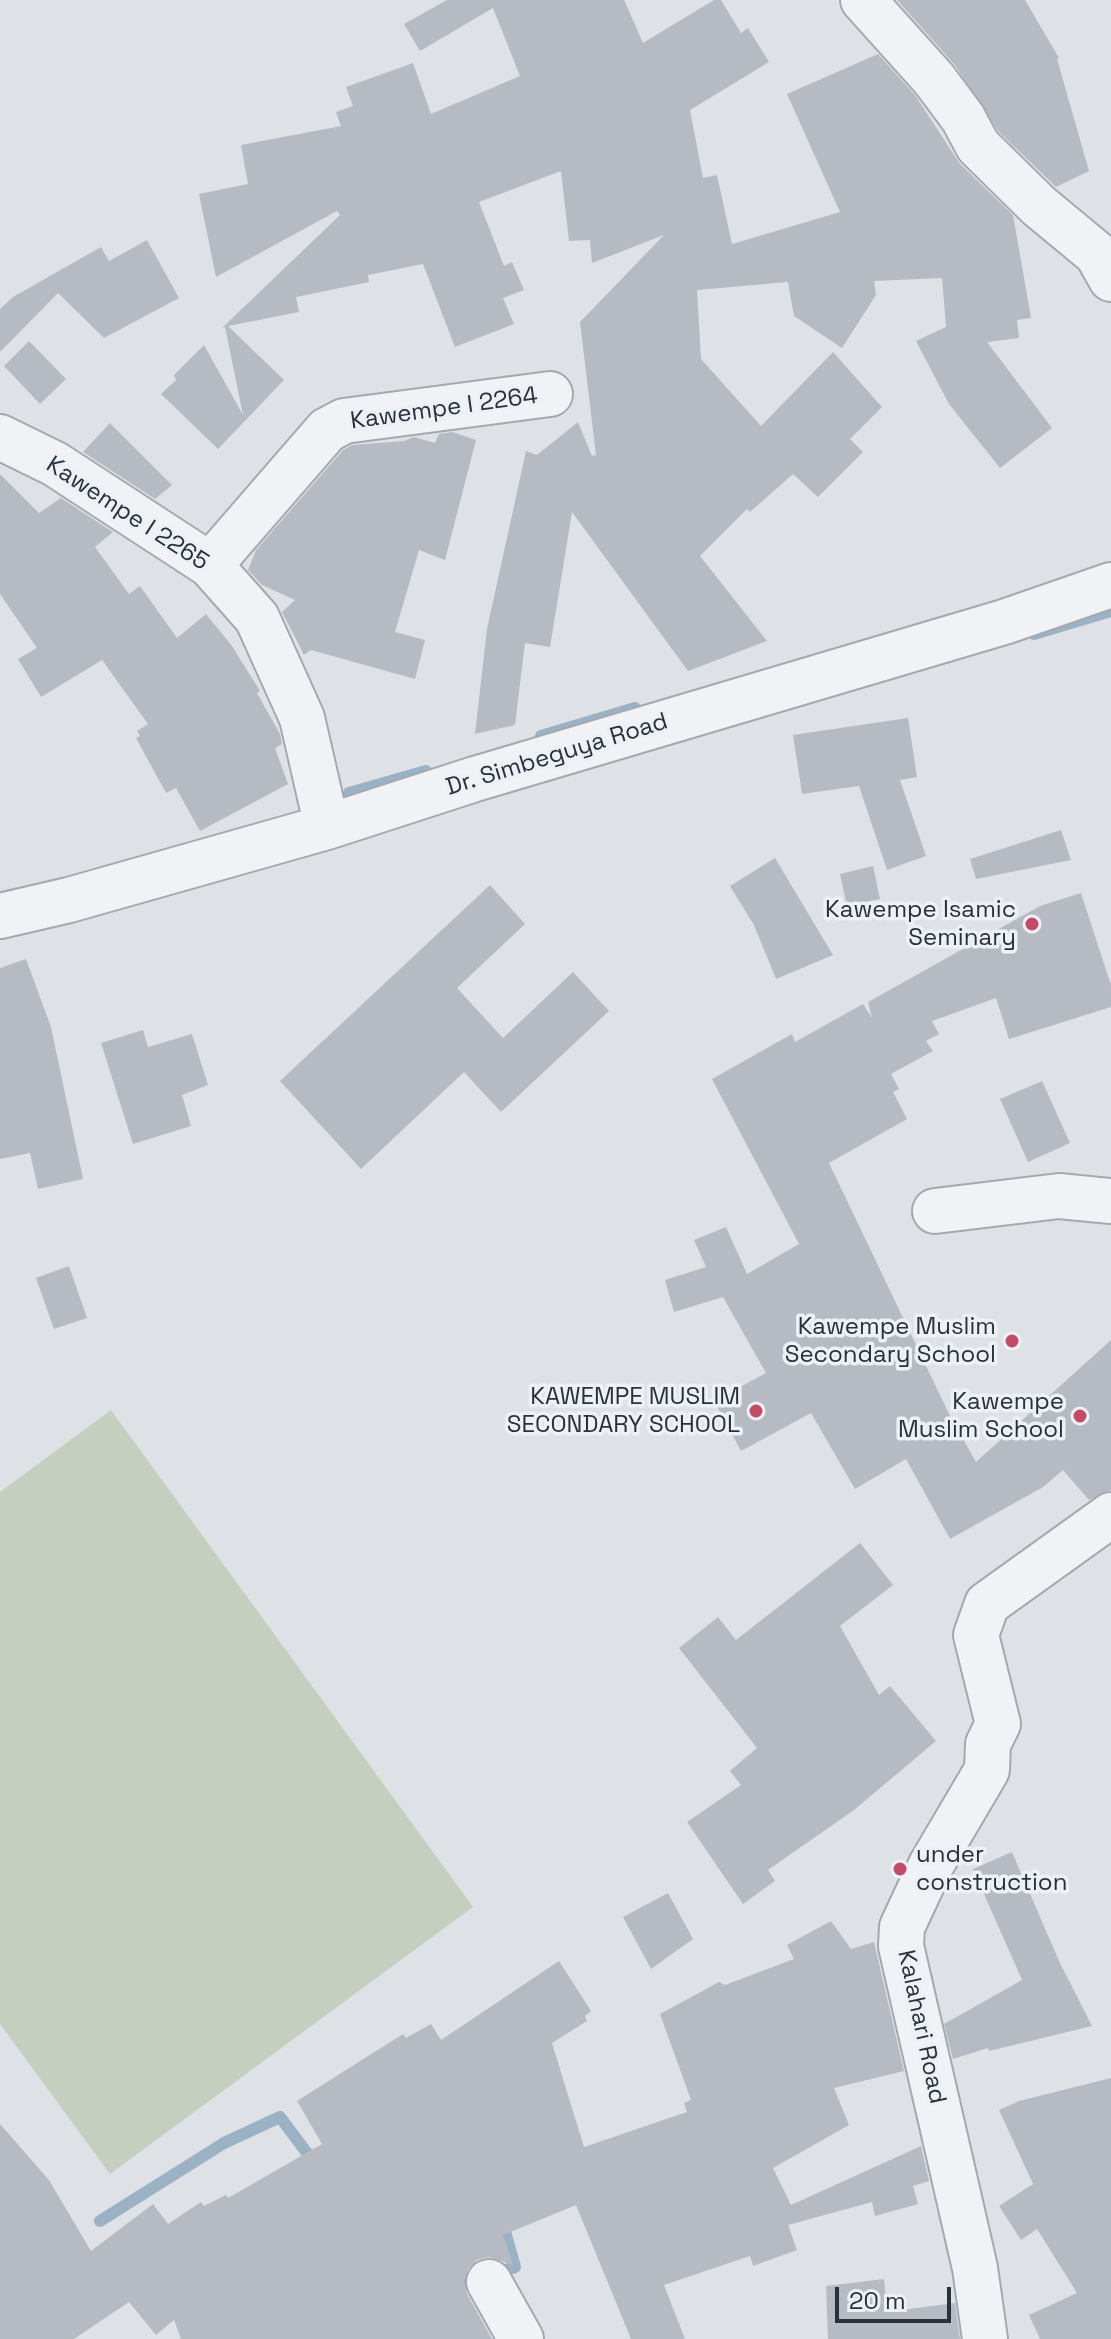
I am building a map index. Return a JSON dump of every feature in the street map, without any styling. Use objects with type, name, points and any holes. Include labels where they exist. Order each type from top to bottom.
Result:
[{"type":"street","points":[[863,0],[934,79],[963,118],[978,146],[1039,206],[1097,254],[1111,279]]},
{"type":"street","name":"Kawempe I 2264","points":[[210,565],[327,430],[344,421],[550,394]]},
{"type":"street","name":"Kawempe I 2265","points":[[0,437],[55,464],[210,565],[257,618],[296,704],[327,827]]},
{"type":"street","name":"Dr. Simbeguya Road","points":[[0,916],[69,900],[327,827],[475,779],[1004,622],[1111,585]]},
{"type":"street","points":[[935,1211],[1059,1196],[1111,1201]]},
{"type":"street","name":"Kalahari Road","points":[[985,2339],[975,2268],[901,1946],[902,1927],[931,1865],[987,1770],[988,1744],[998,1724],[976,1635],[987,1604],[1111,1515]]},
{"type":"street","points":[[489,2282],[521,2339]]},
{"type":"green space","points":[[111,1410],[473,1907],[110,2174],[0,2024],[0,1492]]},
{"type":"building","points":[[447,0],[624,0],[643,43],[714,0],[721,0],[741,33],[748,28],[769,62],[690,110],[703,178],[717,175],[732,244],[840,212],[787,94],[878,54],[915,95],[960,164],[1013,215],[1031,318],[1017,320],[1019,338],[987,342],[1052,428],[1000,468],[949,404],[916,341],[946,327],[942,278],[874,281],[876,295],[842,348],[794,316],[788,282],[697,290],[701,359],[761,426],[833,352],[882,407],[850,439],[863,452],[818,497],[793,474],[750,512],[747,509],[700,556],[767,641],[688,671],[572,512],[550,647],[525,643],[515,725],[475,734],[487,629],[526,451],[537,455],[578,422],[592,456],[596,455],[580,322],[664,235],[592,263],[590,240],[569,241],[561,171],[479,202],[504,266],[512,262],[524,290],[503,298],[514,324],[455,347],[423,264],[368,275],[369,282],[296,297],[299,312],[228,326],[284,380],[218,449],[161,394],[176,380],[174,375],[204,345],[243,415],[225,327],[222,328],[340,215],[337,211],[216,277],[199,194],[248,184],[241,145],[341,126],[336,112],[353,106],[346,87],[413,63],[431,114],[520,76],[493,8],[420,51],[404,24]]},
{"type":"building","points":[[897,0],[1025,0],[1059,58],[1089,171],[1056,187],[998,131],[954,64]]},
{"type":"building","points":[[147,240],[179,298],[104,338],[58,293],[0,352],[0,309],[13,297],[101,247],[109,261]]},
{"type":"building","points":[[29,341],[66,379],[40,404],[4,366]]},
{"type":"building","points":[[110,423],[172,485],[155,499],[83,452]]},
{"type":"building","points":[[452,432],[476,440],[445,560],[419,550],[395,632],[425,640],[415,679],[311,650],[304,655],[282,612],[295,600],[262,585],[248,570],[256,550],[343,450],[352,445],[404,441],[414,437],[435,443],[439,434]]},
{"type":"building","points":[[0,474],[39,513],[61,498],[113,532],[95,547],[129,594],[140,586],[177,638],[206,614],[232,646],[260,691],[257,693],[280,734],[282,744],[275,748],[288,784],[200,831],[176,788],[166,793],[136,738],[140,736],[137,731],[148,724],[102,660],[41,697],[18,659],[37,648],[0,594]]},
{"type":"building","points":[[908,718],[917,777],[900,780],[926,856],[887,870],[859,786],[802,794],[793,735]]},
{"type":"building","points":[[1061,830],[1071,860],[976,879],[970,859]]},
{"type":"building","points":[[775,858],[833,955],[776,979],[754,925],[730,886]]},
{"type":"building","points":[[873,866],[880,899],[847,906],[840,874]]},
{"type":"building","points":[[490,885],[525,924],[457,988],[503,1038],[573,972],[609,1011],[501,1112],[464,1072],[361,1169],[280,1081]]},
{"type":"building","points":[[1081,893],[1111,985],[1111,1007],[1009,1039],[996,998],[932,1021],[939,1034],[926,1041],[933,1051],[891,1074],[899,1089],[893,1092],[907,1119],[829,1163],[950,1416],[976,1462],[1111,1340],[1111,1490],[1089,1500],[1063,1470],[1043,1487],[950,1539],[906,1459],[855,1489],[811,1413],[741,1451],[714,1401],[766,1373],[723,1297],[674,1312],[665,1280],[706,1267],[694,1240],[726,1227],[747,1274],[799,1244],[712,1079],[792,1034],[795,1042],[863,1004],[872,1018],[868,1002],[1040,906]]},
{"type":"building","points":[[26,959],[51,1027],[83,1179],[38,1189],[30,1153],[0,1159],[0,968]]},
{"type":"building","points":[[143,1030],[148,1047],[192,1034],[208,1085],[182,1095],[191,1126],[133,1144],[101,1043]]},
{"type":"building","points":[[1042,1081],[1070,1143],[1028,1162],[1000,1099]]},
{"type":"building","points":[[69,1266],[87,1318],[54,1329],[36,1278]]},
{"type":"building","points":[[860,1543],[893,1585],[840,1626],[879,1695],[890,1686],[936,1741],[854,1810],[768,1870],[775,1881],[743,1904],[687,1822],[741,1785],[730,1771],[757,1748],[679,1648],[718,1617],[736,1640]]},
{"type":"building","points":[[1012,1852],[1059,1961],[1092,2026],[989,2051],[988,2048],[953,2059],[944,2024],[1022,1980],[973,1869]]},
{"type":"building","points":[[668,1893],[693,1939],[651,1969],[623,1917]]},
{"type":"building","points":[[831,1921],[851,1949],[874,1942],[904,2071],[834,2088],[849,2125],[773,2168],[791,2205],[921,2146],[929,2181],[913,2186],[918,2204],[875,2216],[872,2202],[788,2225],[797,2250],[753,2266],[750,2256],[664,2285],[685,2339],[631,2339],[576,2205],[503,2235],[513,2265],[489,2257],[477,2260],[468,2269],[464,2281],[467,2294],[492,2339],[181,2339],[174,2320],[156,2335],[129,2302],[74,2339],[0,2339],[0,2124],[49,2180],[91,2251],[153,2204],[168,2224],[201,2202],[204,2206],[226,2195],[228,2198],[322,2144],[297,2101],[403,2034],[406,2038],[431,2024],[441,2040],[559,1961],[591,2011],[585,2016],[587,2021],[552,2043],[584,2147],[687,2112],[684,2103],[691,2100],[660,2014],[719,1982],[725,1985],[794,1959],[787,1945]]},
{"type":"building","points":[[1111,2078],[1111,2339],[1040,2339],[1029,2315],[1077,2293],[1037,2229],[1021,2240],[999,2206],[1033,2184],[999,2110],[1019,2101]]},
{"type":"building","points":[[884,2279],[887,2312],[955,2303],[960,2339],[828,2339],[826,2286]]},
{"type":"waterway","points":[[1034,634],[1111,611]]},
{"type":"waterway","points":[[541,736],[635,708]]},
{"type":"waterway","points":[[349,793],[426,771]]},
{"type":"waterway","points":[[100,2221],[224,2143],[280,2117],[316,2165]]},
{"type":"waterway","points":[[449,2289],[515,2267],[502,2221]]},
{"type":"place","name":"Kawempe Isamic Seminary","points":[[1032,924]]},
{"type":"place","name":"Kawempe Muslim Secondary School","points":[[1012,1341]]},
{"type":"place","name":"KAWEMPE MUSLIM SECONDARY SCHOOL","points":[[756,1411]]},
{"type":"place","name":"Kawempe Muslim School","points":[[1080,1416]]},
{"type":"place","name":"under construction","points":[[900,1869]]}]
